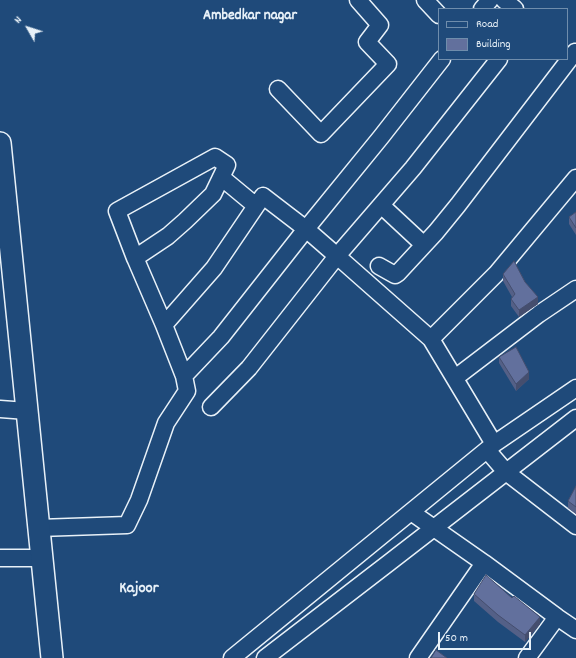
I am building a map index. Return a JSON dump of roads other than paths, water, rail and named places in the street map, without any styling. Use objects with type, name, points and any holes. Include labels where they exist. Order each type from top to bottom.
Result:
[{"type":"main road","points":[[0,143],[52,658]]},
{"type":"street","points":[[278,89],[322,134],[388,64],[367,42],[380,25],[358,0]]},
{"type":"street","points":[[425,0],[438,14]]},
{"type":"street","points":[[483,8],[490,0]]},
{"type":"street","points":[[504,0],[514,8]]},
{"type":"street","points":[[184,376],[221,337],[441,60]]},
{"type":"street","points":[[211,407],[249,368],[338,256],[417,162],[498,60]]},
{"type":"street","points":[[379,266],[395,275],[436,232],[458,205],[565,60]]},
{"type":"street","points":[[39,528],[128,525],[166,423],[187,391],[184,376],[135,258],[117,211],[215,157],[226,165],[214,194],[168,236],[135,258]]},
{"type":"street","points":[[221,176],[256,206]]},
{"type":"street","points":[[431,339],[496,274],[576,178]]},
{"type":"street","points":[[164,325],[214,268],[263,196],[338,256],[431,339],[455,378],[490,447],[506,472],[576,526]]},
{"type":"street","points":[[381,205],[424,245]]},
{"type":"street","points":[[455,378],[539,314],[576,289]]},
{"type":"street","points":[[232,658],[490,447],[576,388]]},
{"type":"street","points":[[0,409],[27,411]]},
{"type":"street","points":[[255,638],[274,656],[434,528],[576,418]]},
{"type":"street","points":[[411,512],[576,630]]},
{"type":"street","points":[[0,558],[42,558]]},
{"type":"street","points":[[418,658],[484,563]]},
{"type":"street","points":[[527,658],[557,617]]},
{"type":"district","name":"Ambedkar nagar","points":[[250,17]]},
{"type":"district","name":"Kajoor","points":[[139,590]]}]
